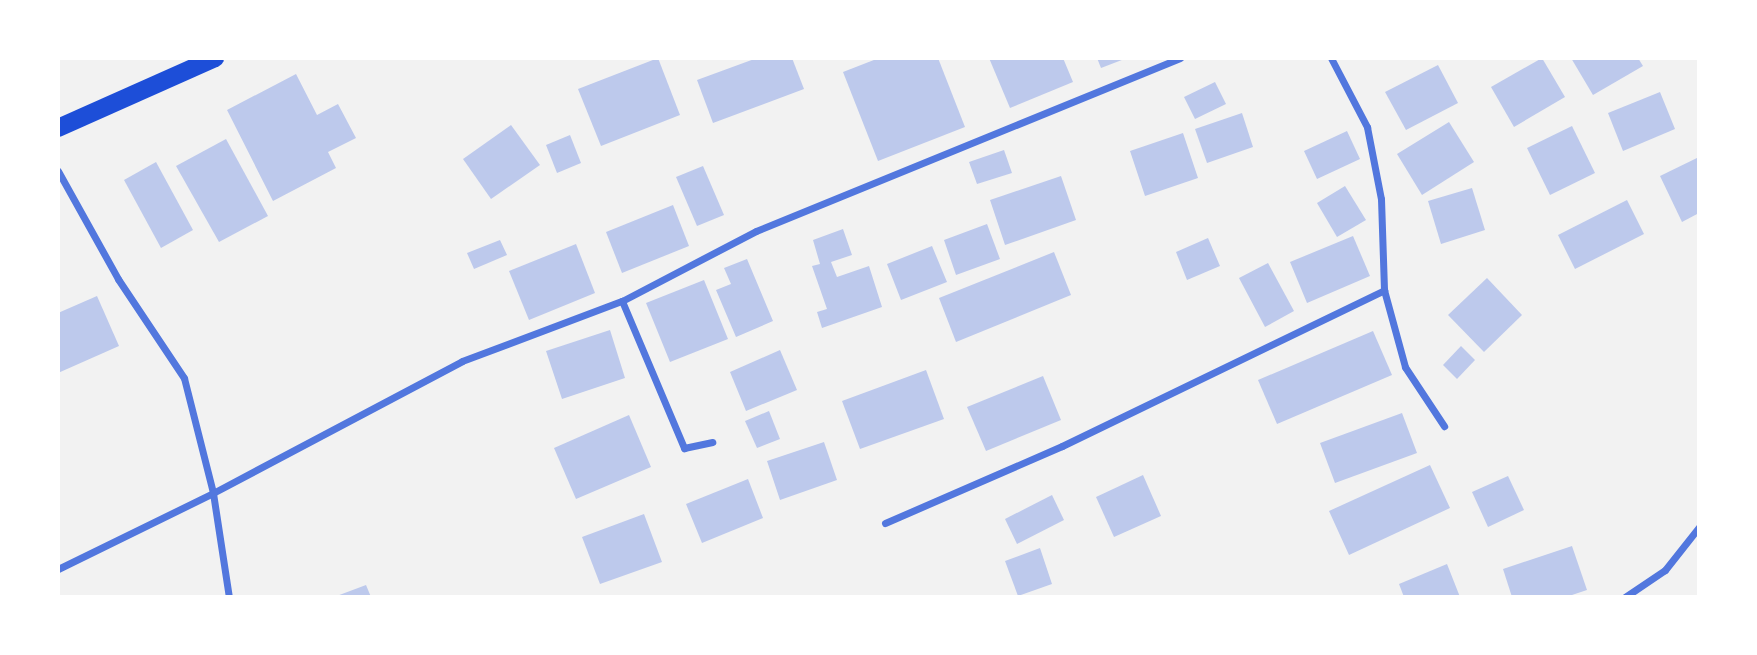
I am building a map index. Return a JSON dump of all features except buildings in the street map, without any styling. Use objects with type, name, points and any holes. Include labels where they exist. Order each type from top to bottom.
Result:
[{"type":"main road","points":[[58,128],[215,58]]},
{"type":"street","points":[[58,569],[213,494],[461,361],[622,301],[756,231],[1180,58]]},
{"type":"street","points":[[1331,58],[1367,127],[1381,199],[1384,290],[1405,367],[1444,426]]},
{"type":"street","points":[[58,171],[118,279],[184,378],[213,494],[229,597]]},
{"type":"street","points":[[885,523],[1062,446],[1384,290]]},
{"type":"street","points":[[622,301],[684,448],[712,442]]},
{"type":"street","points":[[1625,597],[1665,570],[1699,527]]}]
